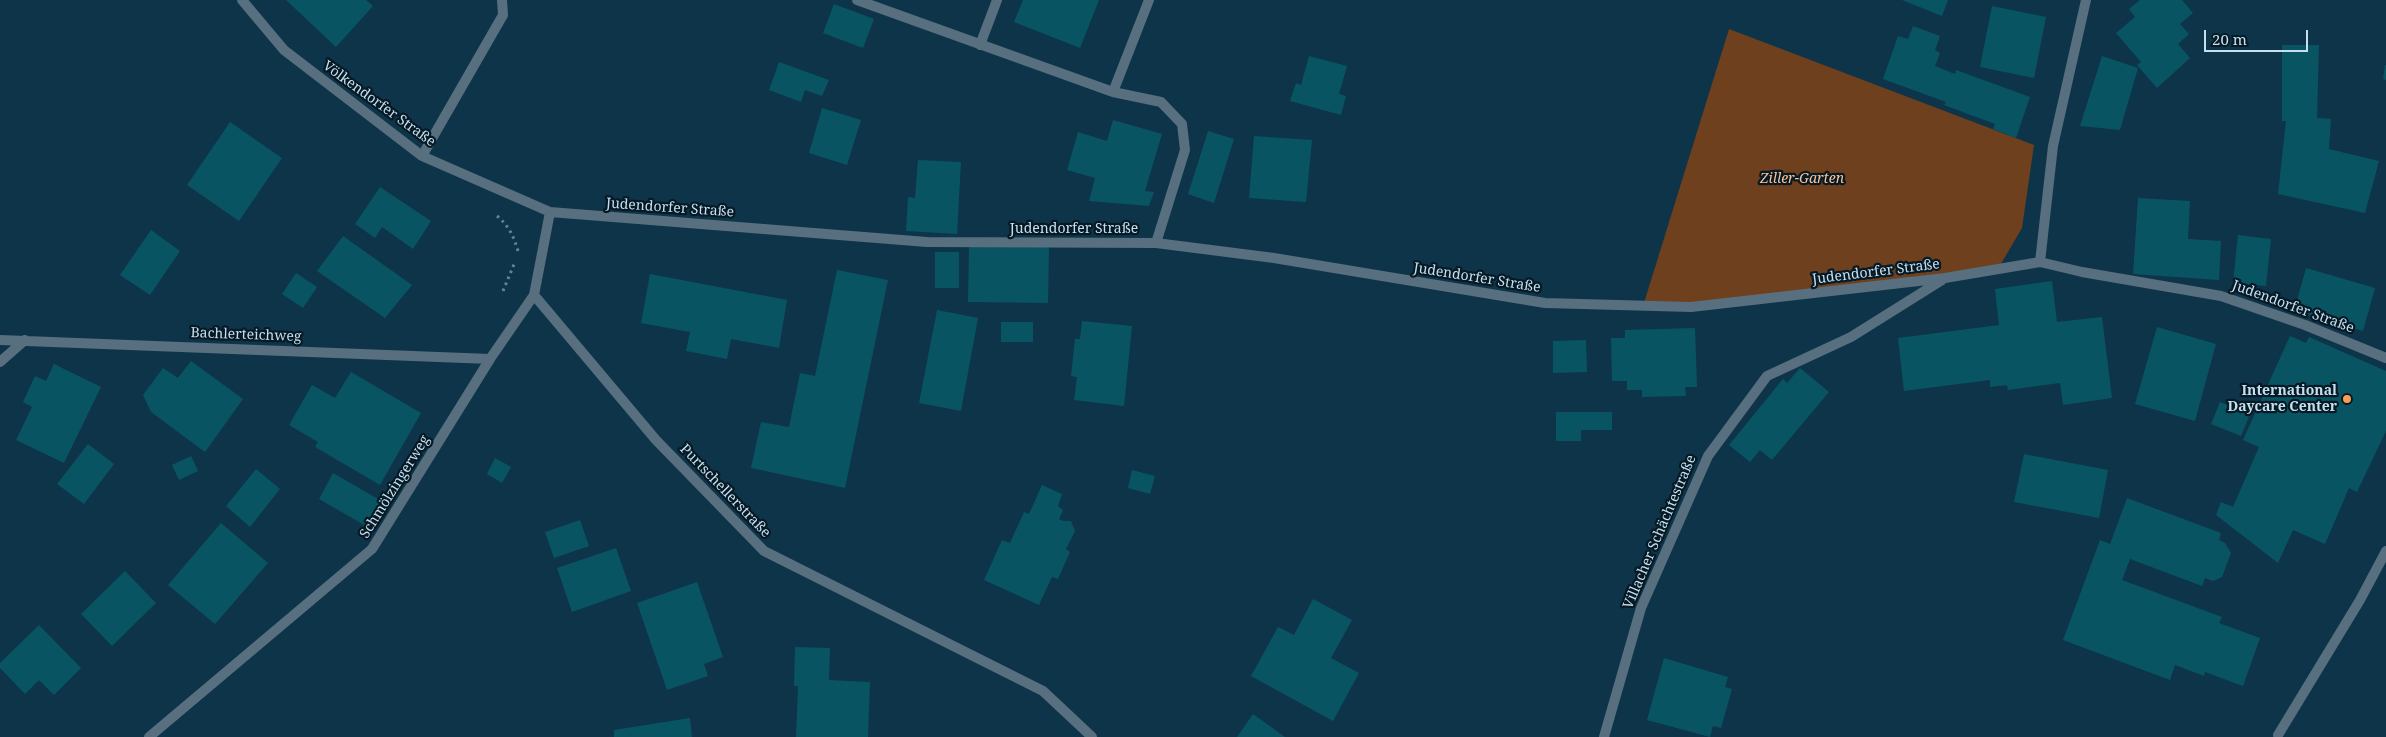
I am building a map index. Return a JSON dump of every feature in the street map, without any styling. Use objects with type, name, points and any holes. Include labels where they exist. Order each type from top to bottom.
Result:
[{"type":"street","name":"Völkendorfer Straße","points":[[242,0],[284,50],[422,156],[550,212]]},
{"type":"street","points":[[422,156],[503,15],[502,0]]},
{"type":"street","points":[[857,0],[1113,92],[1161,102],[1182,124],[1185,150],[1156,243]]},
{"type":"street","points":[[980,45],[997,0]]},
{"type":"street","points":[[1113,92],[1149,0]]},
{"type":"street","points":[[2040,262],[2053,146],[2086,0]]},
{"type":"street","points":[[534,295],[550,212]]},
{"type":"street","name":"Judendorfer Straße","points":[[550,212],[927,242],[1156,243],[1274,258],[1545,303],[1691,307],[1945,278],[2040,262],[2082,272],[2221,296],[2322,332],[2386,358]]},
{"type":"street","name":"Villacher Schächtestraße","points":[[1604,737],[1641,608],[1708,456],[1767,376],[1851,337],[1945,278]]},
{"type":"street","name":"Schmölzingerweg","points":[[150,737],[372,550],[490,358],[534,295]]},
{"type":"street","name":"Purtschellerstraße","points":[[534,295],[656,440],[764,551],[1043,691],[1092,737]]},
{"type":"street","name":"Bachlerteichweg","points":[[0,340],[490,358]]},
{"type":"street","points":[[0,362],[25,340]]},
{"type":"street","points":[[2278,734],[2360,600],[2386,551]]},
{"type":"path","points":[[491,211],[506,223],[514,237],[518,251],[503,291]]},
{"type":"green space","name":"Ziller-Garten","points":[[1729,29],[2034,145],[2022,228],[1998,269],[1773,298],[1643,306]]},
{"type":"building","points":[[286,0],[366,0],[373,6],[336,47]]},
{"type":"building","points":[[1023,0],[1099,0],[1080,48],[1014,22]]},
{"type":"building","points":[[1902,0],[1948,0],[1942,16]]},
{"type":"building","points":[[2140,0],[2182,0],[2193,13],[2180,24],[2189,34],[2178,44],[2190,58],[2157,88],[2137,65],[2141,62],[2116,33],[2135,17],[2129,9]]},
{"type":"building","points":[[834,4],[874,19],[863,48],[823,33]]},
{"type":"building","points":[[1992,6],[2046,17],[2034,78],[1980,67]]},
{"type":"building","points":[[1913,26],[1940,36],[1935,50],[1940,53],[1935,66],[1955,74],[1956,70],[2030,97],[2016,138],[1993,129],[1995,124],[1944,105],[1946,102],[1883,79],[1898,36],[1908,39]]},
{"type":"building","points":[[2282,45],[2319,45],[2317,118],[2331,119],[2329,149],[2379,161],[2365,213],[2278,194],[2286,121],[2282,121]]},
{"type":"building","points":[[1309,56],[1347,66],[1339,94],[1346,96],[1341,115],[1290,101],[1296,83],[1301,85]]},
{"type":"building","points":[[2102,56],[2138,68],[2120,130],[2080,126]]},
{"type":"building","points":[[779,62],[829,80],[822,96],[805,90],[801,102],[769,90]]},
{"type":"building","points":[[2386,65],[2386,80],[2383,79]]},
{"type":"building","points":[[822,108],[861,120],[847,165],[809,153]]},
{"type":"building","points":[[1113,120],[1162,134],[1145,191],[1154,192],[1149,206],[1089,201],[1095,178],[1067,170],[1078,132],[1107,141]]},
{"type":"building","points":[[230,122],[282,158],[239,221],[187,185]]},
{"type":"building","points":[[1208,131],[1234,139],[1214,203],[1188,194]]},
{"type":"building","points":[[1254,136],[1312,140],[1306,202],[1249,198]]},
{"type":"building","points":[[918,160],[961,162],[957,234],[906,231],[908,197],[915,198]]},
{"type":"building","points":[[380,187],[431,221],[413,249],[382,227],[375,238],[355,224]]},
{"type":"building","points":[[2138,198],[2190,201],[2188,239],[2221,241],[2219,280],[2133,274]]},
{"type":"building","points":[[151,230],[180,251],[150,295],[120,275]]},
{"type":"building","points":[[2238,235],[2271,239],[2266,286],[2233,283]]},
{"type":"building","points":[[343,236],[412,285],[385,318],[317,271]]},
{"type":"building","points":[[969,247],[1049,247],[1048,303],[968,302]]},
{"type":"building","points":[[935,252],[959,252],[959,288],[935,288]]},
{"type":"building","points":[[2306,268],[2375,288],[2363,331],[2294,311]]},
{"type":"building","points":[[837,270],[888,280],[845,488],[751,468],[761,422],[789,427],[800,373],[815,376]]},
{"type":"building","points":[[296,273],[317,287],[303,308],[282,294]]},
{"type":"building","points":[[650,274],[787,300],[779,348],[731,339],[727,359],[686,351],[690,332],[641,323]]},
{"type":"building","points":[[2052,281],[2057,322],[2102,317],[2112,398],[2063,405],[2060,383],[2008,390],[2007,385],[1990,387],[1990,380],[1904,391],[1898,338],[1999,325],[1995,289]]},
{"type":"building","points":[[937,310],[978,318],[961,411],[919,403]]},
{"type":"building","points":[[1082,321],[1132,326],[1124,406],[1074,400],[1077,377],[1071,376],[1075,339],[1080,339]]},
{"type":"building","points":[[1001,322],[1033,322],[1033,342],[1001,342]]},
{"type":"building","points":[[2157,327],[2216,344],[2195,421],[2135,404]]},
{"type":"building","points":[[1695,328],[1697,387],[1685,387],[1686,396],[1642,397],[1642,390],[1627,390],[1627,381],[1612,381],[1611,338],[1625,338],[1625,330]]},
{"type":"building","points":[[2290,336],[2306,343],[2309,337],[2386,371],[2386,431],[2357,492],[2349,488],[2325,544],[2293,530],[2278,563],[2216,515],[2221,502],[2233,507],[2259,447],[2243,440]]},
{"type":"building","points":[[1586,340],[1587,372],[1553,373],[1553,341]]},
{"type":"building","points":[[191,361],[243,399],[205,452],[151,412],[143,395],[163,368],[178,378]]},
{"type":"building","points":[[54,364],[101,387],[64,463],[16,440],[32,407],[23,402],[35,376],[46,381]]},
{"type":"building","points":[[1800,368],[1829,392],[1772,460],[1760,450],[1750,462],[1729,445],[1783,379],[1787,383]]},
{"type":"building","points":[[351,372],[421,413],[380,485],[315,447],[318,442],[289,425],[312,385],[335,398]]},
{"type":"building","points":[[2220,402],[2250,414],[2241,436],[2211,424]]},
{"type":"building","points":[[1556,412],[1612,412],[1612,430],[1581,430],[1581,441],[1556,441]]},
{"type":"building","points":[[88,444],[114,464],[84,504],[57,484]]},
{"type":"building","points":[[2024,454],[2108,470],[2099,518],[2014,502]]},
{"type":"building","points":[[191,456],[198,471],[179,480],[172,465]]},
{"type":"building","points":[[495,458],[511,467],[502,483],[487,474]]},
{"type":"building","points":[[256,469],[280,489],[250,527],[226,506]]},
{"type":"building","points":[[1132,470],[1155,476],[1150,494],[1128,488]]},
{"type":"building","points":[[333,473],[385,503],[371,529],[319,499]]},
{"type":"building","points":[[1042,485],[1062,494],[1058,506],[1063,510],[1059,519],[1071,521],[1075,531],[1066,549],[1070,552],[1058,579],[1052,577],[1039,605],[984,580],[1002,540],[1010,543],[1024,512],[1029,514]]},
{"type":"building","points":[[2127,498],[2221,533],[2219,540],[2225,543],[2231,553],[2222,577],[2213,581],[2205,578],[2202,586],[2130,559],[2122,580],[2222,617],[2219,623],[2260,638],[2243,686],[2205,672],[2204,676],[2175,665],[2170,680],[2063,640],[2100,540],[2110,544]]},
{"type":"building","points":[[580,520],[589,546],[554,558],[545,532]]},
{"type":"building","points":[[221,523],[268,563],[215,624],[168,585]]},
{"type":"building","points":[[616,548],[631,591],[572,612],[557,568]]},
{"type":"building","points":[[125,571],[156,603],[112,646],[81,614]]},
{"type":"building","points":[[697,582],[723,657],[704,664],[708,676],[667,690],[637,603]]},
{"type":"building","points":[[1313,599],[1352,620],[1331,658],[1359,673],[1333,721],[1251,676],[1278,627],[1294,635]]},
{"type":"building","points":[[39,625],[81,668],[54,695],[39,680],[25,694],[0,668],[0,663]]},
{"type":"building","points":[[795,647],[830,648],[829,680],[870,682],[868,737],[796,737],[798,686],[794,686]]},
{"type":"building","points":[[1664,658],[1728,677],[1725,687],[1732,689],[1721,728],[1713,726],[1710,737],[1647,720]]},
{"type":"building","points":[[1253,714],[1285,737],[1237,737]]},
{"type":"building","points":[[690,718],[692,737],[614,737],[614,730]]},
{"type":"place","name":"International Daycare Center","points":[[2347,399]]}]
